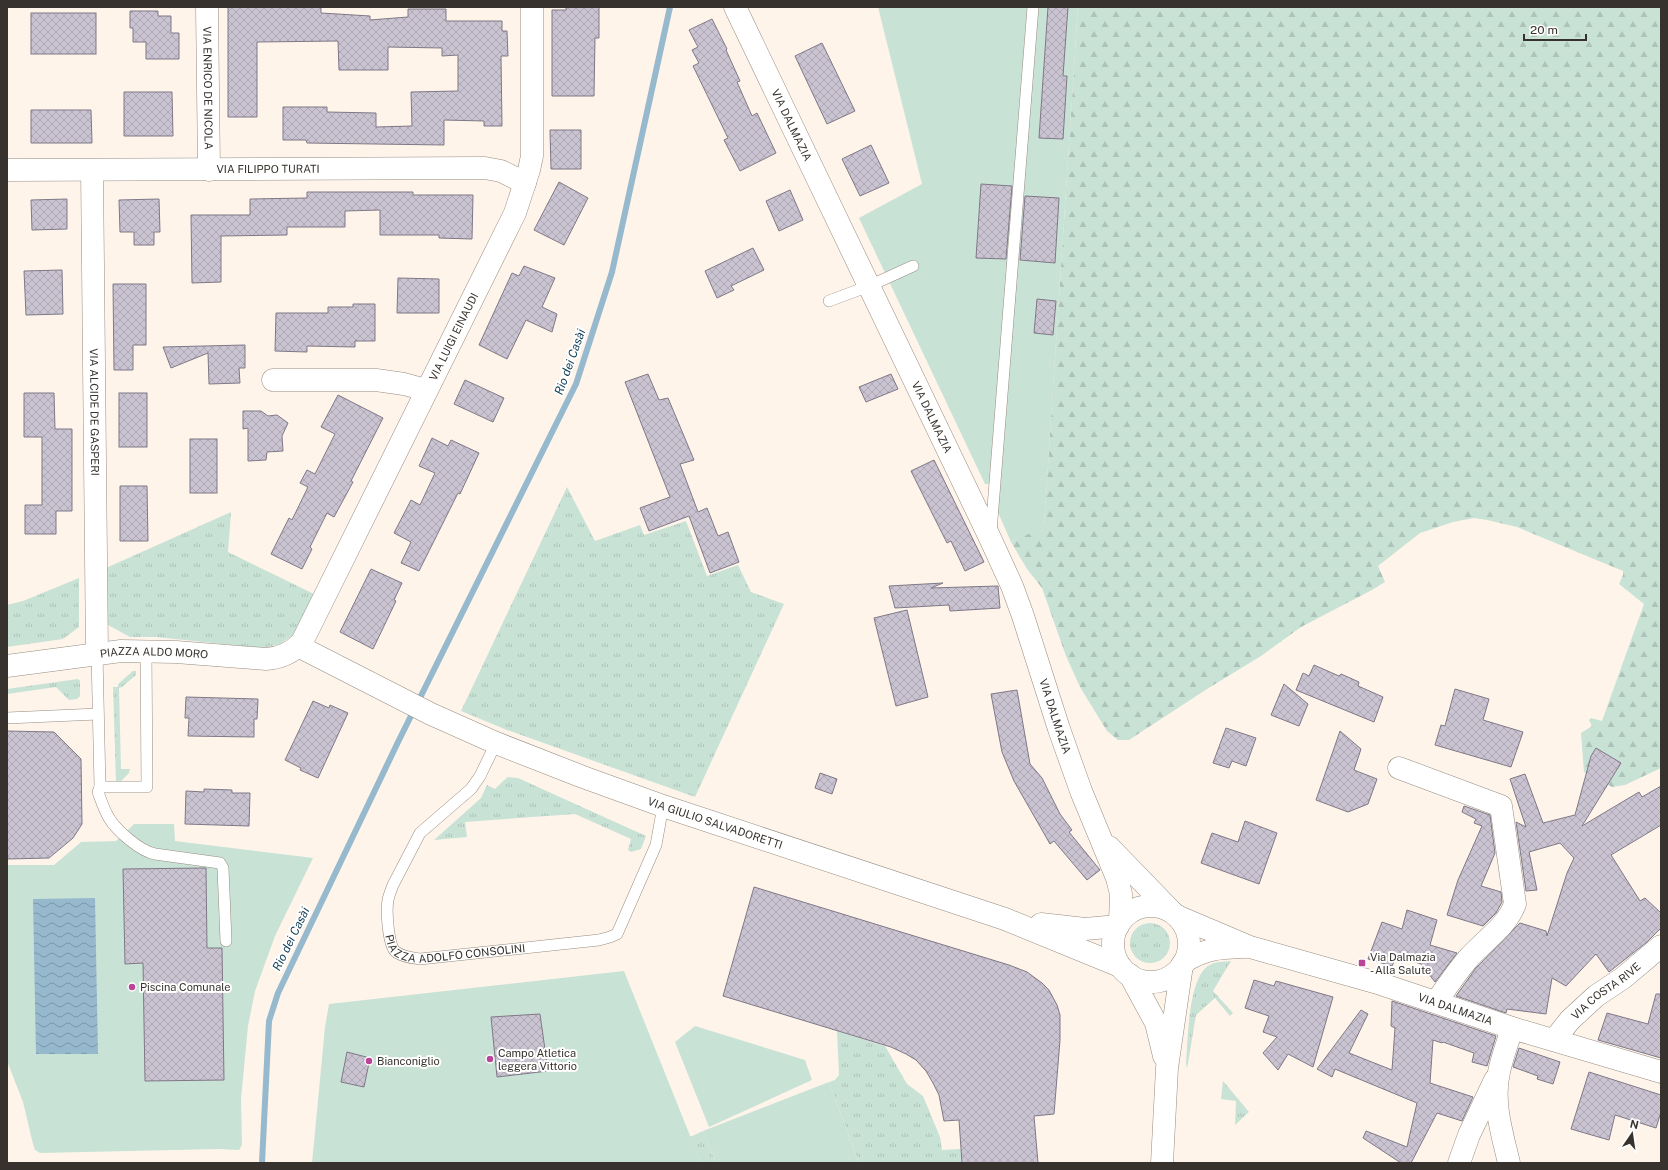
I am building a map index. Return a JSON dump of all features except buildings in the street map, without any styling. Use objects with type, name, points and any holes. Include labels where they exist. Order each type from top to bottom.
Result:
[{"type":"street","name":"VIA ENRICO DE NICOLA","points":[[207,7],[209,170]]},
{"type":"street","name":"VIA LUIGI EINAUDI","points":[[298,646],[306,636],[514,213],[525,183],[529,170],[532,143],[532,7]]},
{"type":"street","name":"VIA DALMAZIA","points":[[735,7],[1012,586],[1081,792],[1117,878],[1121,894],[1119,924]]},
{"type":"street","name":"VIA FILIPPO TURATI","points":[[7,170],[485,168],[501,171],[525,183]]},
{"type":"street","name":"VIA ALCIDE DE GASPERI","points":[[92,170],[97,654]]},
{"type":"street","points":[[273,380],[376,380],[404,384],[426,390]]},
{"type":"street","name":"PIAZZA ALDO MORO","points":[[7,666],[121,651],[146,651],[266,659],[280,657],[298,646]]},
{"type":"street","name":"VIA GIULIO SALVADORETTI","points":[[298,646],[431,714],[496,743],[663,806],[1005,919],[1125,971]]},
{"type":"street","points":[[1398,768],[1501,806],[1515,904],[1511,915],[1468,959],[1436,1002]]},
{"type":"street","name":"VIA DALMAZIA","points":[[1101,839],[1175,914],[1250,947],[1436,1002],[1512,1028],[1661,1072]]},
{"type":"street","points":[[1162,1163],[1166,1068],[1184,963],[1189,950],[1189,937],[1185,926],[1175,914],[1162,907],[1150,906],[1138,908],[1128,913],[1119,924],[1114,936],[1113,946],[1115,957],[1156,1023],[1166,1068]]},
{"type":"street","name":"VIA GIULIO SALVADORETTI","points":[[1005,919],[1085,930],[1119,924]]},
{"type":"street","name":"VIA COSTA RIVE","points":[[1554,1040],[1570,1020],[1596,996],[1623,978],[1661,946]]},
{"type":"street","name":"VIA DALMAZIA","points":[[1184,963],[1198,953],[1209,950],[1250,947]]},
{"type":"street","points":[[1125,971],[1141,980],[1152,982],[1164,980],[1174,974],[1184,963]]},
{"type":"street","points":[[1460,1160],[1469,1135],[1499,1072],[1512,1028]]},
{"type":"street","points":[[1499,1072],[1497,1101],[1507,1154]]},
{"type":"street","points":[[1460,1160],[1474,1141],[1479,1139],[1491,1138],[1498,1140],[1507,1154]]},
{"type":"lane","points":[[990,538],[1033,7]]},
{"type":"lane","points":[[829,301],[869,286],[913,266]]},
{"type":"lane","points":[[100,787],[147,787],[146,651]]},
{"type":"lane","points":[[97,654],[100,787],[98,792],[109,818],[139,848],[146,852],[220,863],[223,868],[226,941]]},
{"type":"lane","points":[[7,718],[98,714]]},
{"type":"lane","name":"PIAZZA ADOLFO CONSOLINI","points":[[496,743],[480,776],[471,789],[420,833],[389,894],[387,909],[390,943],[395,951],[404,956],[420,960],[599,940],[610,938],[617,934],[656,845],[663,806]]},
{"type":"green space","points":[[878,7],[1078,7],[1044,527],[1011,542],[997,510],[990,484],[985,484],[859,218],[922,184]]},
{"type":"green space","points":[[1078,7],[1661,7],[1661,768],[1625,785],[1612,787],[1584,772],[1581,733],[1592,726],[1589,720],[1591,718],[1602,721],[1644,604],[1619,584],[1623,571],[1517,527],[1474,518],[1453,522],[1420,533],[1378,566],[1385,582],[1301,627],[1261,656],[1129,740],[1118,740],[1107,731],[1080,687],[1066,656],[1042,588],[1027,569],[1011,542],[1044,526]]},
{"type":"green space","points":[[567,487],[595,541],[640,525],[644,535],[686,521],[707,576],[738,565],[751,592],[784,604],[695,797],[507,730],[461,711]]},
{"type":"green space","points":[[231,512],[228,552],[314,594],[293,635],[280,644],[262,648],[156,637],[130,637],[108,625],[106,568]]},
{"type":"green space","points":[[79,578],[79,627],[63,639],[7,647],[7,605],[23,601]]},
{"type":"green space","points":[[133,671],[136,671],[136,675],[119,688],[121,769],[130,769],[129,773],[121,781],[116,781],[113,687],[118,687],[118,684]]},
{"type":"green space","points":[[78,679],[80,681],[80,696],[77,699],[69,700],[56,687],[7,694],[7,689]]},
{"type":"green space","points":[[508,777],[518,778],[646,836],[641,849],[631,852],[628,850],[631,839],[575,814],[465,822],[467,837],[434,840],[481,798],[487,785],[495,789]]},
{"type":"green space","name":"Piscina Comunale","points":[[134,824],[174,824],[175,841],[313,858],[275,936],[255,991],[248,1026],[241,1099],[242,1145],[239,1150],[219,1149],[40,1153],[35,1150],[33,1144],[23,1102],[7,1061],[7,865],[54,865],[81,842],[116,841]]},
{"type":"green space","points":[[1146,923],[1154,923],[1161,926],[1167,932],[1170,943],[1167,954],[1161,960],[1154,963],[1146,963],[1139,960],[1133,954],[1130,947],[1130,939],[1133,932],[1139,926]]},
{"type":"green space","points":[[1231,961],[1213,991],[1233,1013],[1230,1016],[1215,998],[1196,1015],[1187,1069],[1186,1063],[1190,1011],[1196,984],[1201,973],[1211,964],[1216,962]]},
{"type":"green space","name":"Campo Atletica leggera Vittorio","points":[[624,971],[701,1163],[312,1163],[325,1027],[329,1004]]},
{"type":"green space","points":[[695,1026],[805,1060],[812,1080],[709,1127],[675,1042]]},
{"type":"green space","points":[[837,1031],[885,1046],[907,1084],[923,1096],[940,1137],[942,1150],[961,1149],[962,1163],[859,1163],[829,1082],[835,1080],[839,1075]]},
{"type":"green space","points":[[1223,1081],[1249,1112],[1235,1125],[1236,1101],[1221,1099]]},
{"type":"green space","points":[[829,1082],[859,1163],[716,1163],[703,1131]]},
{"type":"green space","points":[[703,1131],[716,1163],[701,1163],[690,1137]]},
{"type":"water","points":[[95,898],[98,1054],[36,1054],[33,899]]},
{"type":"waterway","name":"Rio dei Casài","points":[[262,1163],[269,1021],[278,993],[399,740],[576,384],[612,272],[670,7]]},
{"type":"place","name":"Via Dalmazia - Alla Salute","points":[[1362,963]]},
{"type":"place","name":"Piscina Comunale","points":[[132,987]]},
{"type":"place","name":"Campo Atletica leggera Vittorio","points":[[490,1059]]},
{"type":"place","name":"Bianconiglio","points":[[369,1061]]}]
